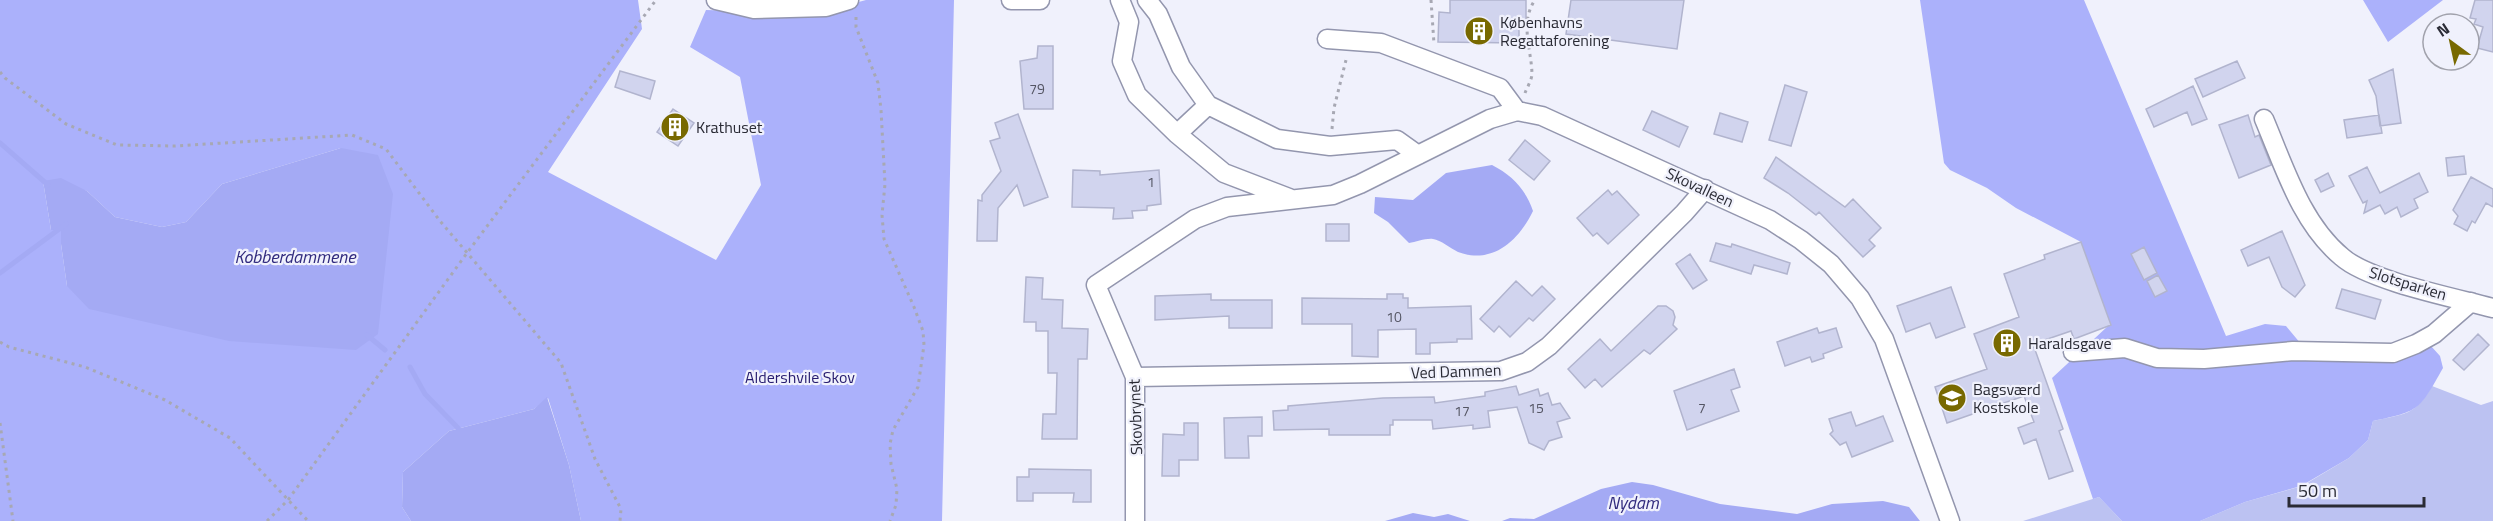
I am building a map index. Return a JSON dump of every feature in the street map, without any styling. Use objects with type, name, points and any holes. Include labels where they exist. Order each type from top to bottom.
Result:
[{"type":"street","points":[[716,0],[754,9],[852,4]]},
{"type":"street","points":[[1011,0],[1040,0]]},
{"type":"street","points":[[1120,0],[1129,22],[1122,61],[1137,95],[1177,134],[1224,173],[1297,200],[1333,195],[1360,184],[1490,119],[1517,111],[1500,88],[1381,43],[1327,39]]},
{"type":"street","points":[[1147,0],[1158,14],[1181,67],[1208,105],[1277,140],[1330,146],[1397,140],[1418,155]]},
{"type":"street","points":[[1177,134],[1208,105]]},
{"type":"street","name":"Skovalleen","points":[[1517,111],[1542,116],[1770,220],[1801,240],[1831,264],[1860,298],[1884,339],[1950,521]]},
{"type":"street","name":"Slotsparken","points":[[2264,119],[2302,207],[2321,236],[2343,259],[2375,275],[2493,308]]},
{"type":"street","name":"Ved Dammen","points":[[1135,377],[1501,371],[1527,362],[1549,346],[1684,213],[1705,189]]},
{"type":"street","name":"Skovbrynet","points":[[1136,521],[1135,377],[1096,285],[1195,219],[1227,207],[1297,200]]},
{"type":"street","points":[[2073,351],[2125,348],[2157,358],[2204,359],[2293,351],[2393,353],[2434,334],[2471,302]]},
{"type":"path","points":[[267,521],[288,500],[467,253],[656,0]]},
{"type":"path","points":[[1431,0],[1436,64]]},
{"type":"path","points":[[1517,111],[1532,77],[1526,41],[1531,6],[1535,0]]},
{"type":"path","points":[[852,4],[856,27],[878,83],[885,184],[882,214],[885,239],[914,307],[924,345],[918,387],[893,430],[890,444],[891,464],[897,489],[896,505],[890,521]]},
{"type":"path","points":[[1334,108],[1345,65]]},
{"type":"path","points":[[0,72],[66,124],[117,145],[176,146],[352,135],[386,149],[440,221],[561,363],[595,459],[621,509],[620,521]]},
{"type":"path","points":[[0,342],[9,347],[85,367],[165,400],[230,438],[308,521]]},
{"type":"path","points":[[0,423],[13,521]]},
{"type":"shaded area","points":[[2432,386],[2481,405],[2493,401],[2493,521],[2200,521],[2245,502],[2302,486],[2349,458],[2368,440],[2373,421],[2408,412],[2420,403]]},
{"type":"shaded area","points":[[2099,497],[2122,521],[2023,521]]},
{"type":"green space","name":"Aldershvile Skov","points":[[0,0],[638,0],[642,29],[548,172],[716,260],[761,185],[740,77],[690,47],[706,10],[818,13],[866,0],[954,0],[942,521],[581,521],[569,465],[548,398],[534,409],[449,431],[403,472],[402,507],[411,521],[0,521]],"holes":[[[341,148],[67,286],[61,230],[51,230],[43,181],[87,191],[115,217],[162,227],[186,222],[222,184]]]},
{"type":"green space","points":[[1920,0],[2084,0],[2226,336],[2265,324],[2286,326],[2301,344],[2389,347],[2421,335],[2440,356],[2443,368],[2423,401],[2410,411],[2373,421],[2368,440],[2349,458],[2301,486],[2245,502],[2200,521],[2122,521],[2099,497],[2093,499],[2052,378],[2108,326],[2081,242],[2016,208],[1987,188],[1950,170],[1944,163]]},
{"type":"green space","points":[[2363,0],[2443,0],[2427,12],[2421,12],[2421,17],[2388,42]]},
{"type":"water","name":"Kobberdammene","points":[[341,148],[378,155],[393,194],[378,334],[356,350],[229,341],[89,309],[67,286],[61,230],[51,230],[43,181],[61,178],[87,191],[115,217],[162,227],[186,222],[222,184]]},
{"type":"water","points":[[1492,165],[1506,173],[1517,184],[1533,211],[1512,240],[1493,252],[1471,255],[1458,252],[1433,239],[1409,243],[1388,222],[1374,213],[1375,197],[1413,200],[1446,173]]},
{"type":"water","points":[[547,397],[569,465],[581,521],[411,521],[402,507],[403,472],[449,431],[534,409]]},
{"type":"water","name":"Nydam","points":[[1632,482],[1653,485],[1720,504],[1797,514],[1832,504],[1883,501],[1909,507],[1920,521],[1502,521],[1510,518],[1534,519],[1601,489]]},
{"type":"water","points":[[1413,513],[1434,517],[1448,514],[1470,521],[1385,521]]},
{"type":"building","name":"Københavns Regattaforening","points":[[1450,0],[1526,0],[1526,21],[1519,21],[1519,43],[1438,42],[1439,12],[1450,13]]},
{"type":"building","points":[[1571,0],[1684,0],[1677,49],[1566,34]]},
{"type":"building","points":[[2475,0],[2493,0],[2493,52],[2481,49],[2483,27],[2481,26],[2481,12],[2472,12]]},
{"type":"building","points":[[1038,46],[1053,46],[1053,109],[1024,109],[1020,61],[1037,58]]},
{"type":"building","points":[[2237,61],[2245,78],[2203,97],[2195,79]]},
{"type":"building","points":[[2393,69],[2401,123],[2380,126],[2376,96],[2369,80]]},
{"type":"building","points":[[620,71],[655,81],[650,99],[615,87]]},
{"type":"building","points":[[1785,85],[1807,92],[1791,146],[1769,140]]},
{"type":"building","points":[[2193,86],[2207,119],[2192,125],[2187,112],[2154,127],[2146,109]]},
{"type":"building","name":"Krathuset","points":[[673,109],[694,123],[678,146],[657,132]]},
{"type":"building","points":[[1652,111],[1688,127],[1679,147],[1643,130]]},
{"type":"building","points":[[1720,113],[1748,122],[1742,142],[1714,134]]},
{"type":"building","points":[[1018,114],[1048,197],[1024,206],[1017,185],[998,208],[997,241],[977,241],[978,200],[982,201],[982,195],[1001,171],[990,141],[1000,138],[995,123]]},
{"type":"building","points":[[2248,115],[2255,137],[2259,135],[2271,165],[2239,178],[2219,125]]},
{"type":"building","points":[[2379,115],[2382,133],[2347,138],[2344,120]]},
{"type":"building","points":[[1525,140],[1550,161],[1534,180],[1509,160]]},
{"type":"building","points":[[2464,156],[2466,174],[2448,176],[2446,158]]},
{"type":"building","points":[[1776,157],[1845,207],[1853,199],[1881,228],[1869,240],[1875,246],[1863,257],[1819,212],[1816,215],[1764,178]]},
{"type":"building","points":[[2367,167],[2380,193],[2419,173],[2428,192],[2414,199],[2418,208],[2401,217],[2397,207],[2385,214],[2380,205],[2364,213],[2367,201],[2363,203],[2349,176]]},
{"type":"building","points":[[1073,170],[1100,171],[1100,175],[1159,170],[1161,204],[1147,206],[1147,210],[1132,211],[1133,218],[1113,219],[1114,208],[1072,207]]},
{"type":"building","points":[[2328,173],[2334,186],[2321,192],[2315,180]]},
{"type":"building","points":[[2471,177],[2493,189],[2493,207],[2486,203],[2475,223],[2472,221],[2467,231],[2454,224],[2458,216],[2453,210]]},
{"type":"building","points":[[1608,190],[1612,195],[1617,191],[1639,215],[1608,244],[1597,233],[1593,236],[1577,218]]},
{"type":"building","points":[[1326,224],[1349,224],[1349,241],[1326,241]]},
{"type":"building","points":[[2282,231],[2305,285],[2295,297],[2282,287],[2269,257],[2248,266],[2241,250]]},
{"type":"building","name":"Haraldsgave","points":[[2081,242],[2111,325],[2074,339],[2071,331],[2033,344],[2063,429],[2059,431],[2073,471],[2049,479],[2036,439],[2024,444],[2018,428],[2034,422],[2024,396],[1947,423],[1935,387],[1987,369],[1974,334],[2019,317],[2004,274],[2045,259],[2044,255]]},
{"type":"building","points":[[1716,243],[1731,247],[1732,244],[1790,263],[1787,274],[1754,265],[1751,274],[1710,261]]},
{"type":"building","points":[[2144,247],[2157,273],[2144,280],[2131,254]]},
{"type":"building","points":[[1690,254],[1707,280],[1693,289],[1676,264]]},
{"type":"building","points":[[2158,275],[2167,291],[2155,297],[2147,281]]},
{"type":"building","points":[[1026,277],[1043,278],[1042,299],[1063,300],[1062,328],[1088,329],[1087,359],[1078,359],[1077,439],[1042,439],[1043,414],[1056,414],[1057,373],[1048,373],[1048,331],[1036,331],[1036,322],[1024,322]]},
{"type":"building","points":[[1516,281],[1532,296],[1542,286],[1555,299],[1533,321],[1529,318],[1510,337],[1499,326],[1494,332],[1480,319]]},
{"type":"building","points":[[1951,287],[1965,327],[1936,338],[1930,323],[1906,332],[1897,306]]},
{"type":"building","points":[[2342,289],[2381,300],[2375,319],[2336,308]]},
{"type":"building","points":[[1211,294],[1211,300],[1272,300],[1272,328],[1229,328],[1229,316],[1155,320],[1155,296]]},
{"type":"building","points":[[1387,294],[1403,294],[1403,298],[1408,298],[1408,308],[1471,306],[1472,339],[1430,343],[1430,354],[1416,354],[1416,329],[1378,330],[1378,357],[1352,356],[1352,324],[1302,324],[1302,298],[1387,299]]},
{"type":"building","points":[[1658,306],[1666,306],[1673,311],[1675,317],[1673,325],[1677,329],[1650,354],[1644,350],[1602,387],[1595,379],[1585,388],[1568,369],[1600,339],[1611,351]]},
{"type":"building","points":[[1817,328],[1819,333],[1836,328],[1842,347],[1823,354],[1824,358],[1812,362],[1810,357],[1785,366],[1777,342]]},
{"type":"building","points":[[2478,334],[2489,345],[2464,370],[2453,360]]},
{"type":"building","points":[[1734,369],[1740,387],[1731,390],[1739,411],[1687,430],[1674,391]]},
{"type":"building","points":[[1516,386],[1519,395],[1538,389],[1540,396],[1548,393],[1552,405],[1560,403],[1570,418],[1557,422],[1562,437],[1549,441],[1544,450],[1529,443],[1517,407],[1488,411],[1490,427],[1473,429],[1473,425],[1433,429],[1432,420],[1393,420],[1393,425],[1390,425],[1390,435],[1329,435],[1329,429],[1274,430],[1273,411],[1288,410],[1288,406],[1383,398],[1434,397],[1435,403],[1485,396],[1485,392]]},
{"type":"building","points":[[1851,412],[1856,426],[1883,416],[1893,441],[1852,457],[1846,442],[1840,445],[1830,434],[1833,431],[1829,419]]},
{"type":"building","points":[[1262,417],[1262,436],[1248,436],[1249,458],[1225,458],[1224,418]]},
{"type":"building","points":[[1184,423],[1198,423],[1198,460],[1179,460],[1179,476],[1162,476],[1163,434],[1184,435]]},
{"type":"building","points":[[1029,469],[1091,470],[1091,502],[1073,502],[1074,493],[1033,493],[1033,501],[1017,501],[1017,477],[1029,477]]},
{"type":"waterway","points":[[0,143],[48,185]]},
{"type":"waterway","points":[[0,273],[66,224]]},
{"type":"waterway","points":[[367,335],[385,350]]},
{"type":"waterway","points":[[410,367],[425,394],[458,428]]},
{"type":"place","name":"Københavns Regattaforening","points":[[1479,31]]},
{"type":"place","name":"Krathuset","points":[[675,127]]},
{"type":"place","name":"Haraldsgave","points":[[2007,343]]},
{"type":"place","name":"Bagsværd Kostskole","points":[[1952,398]]}]
